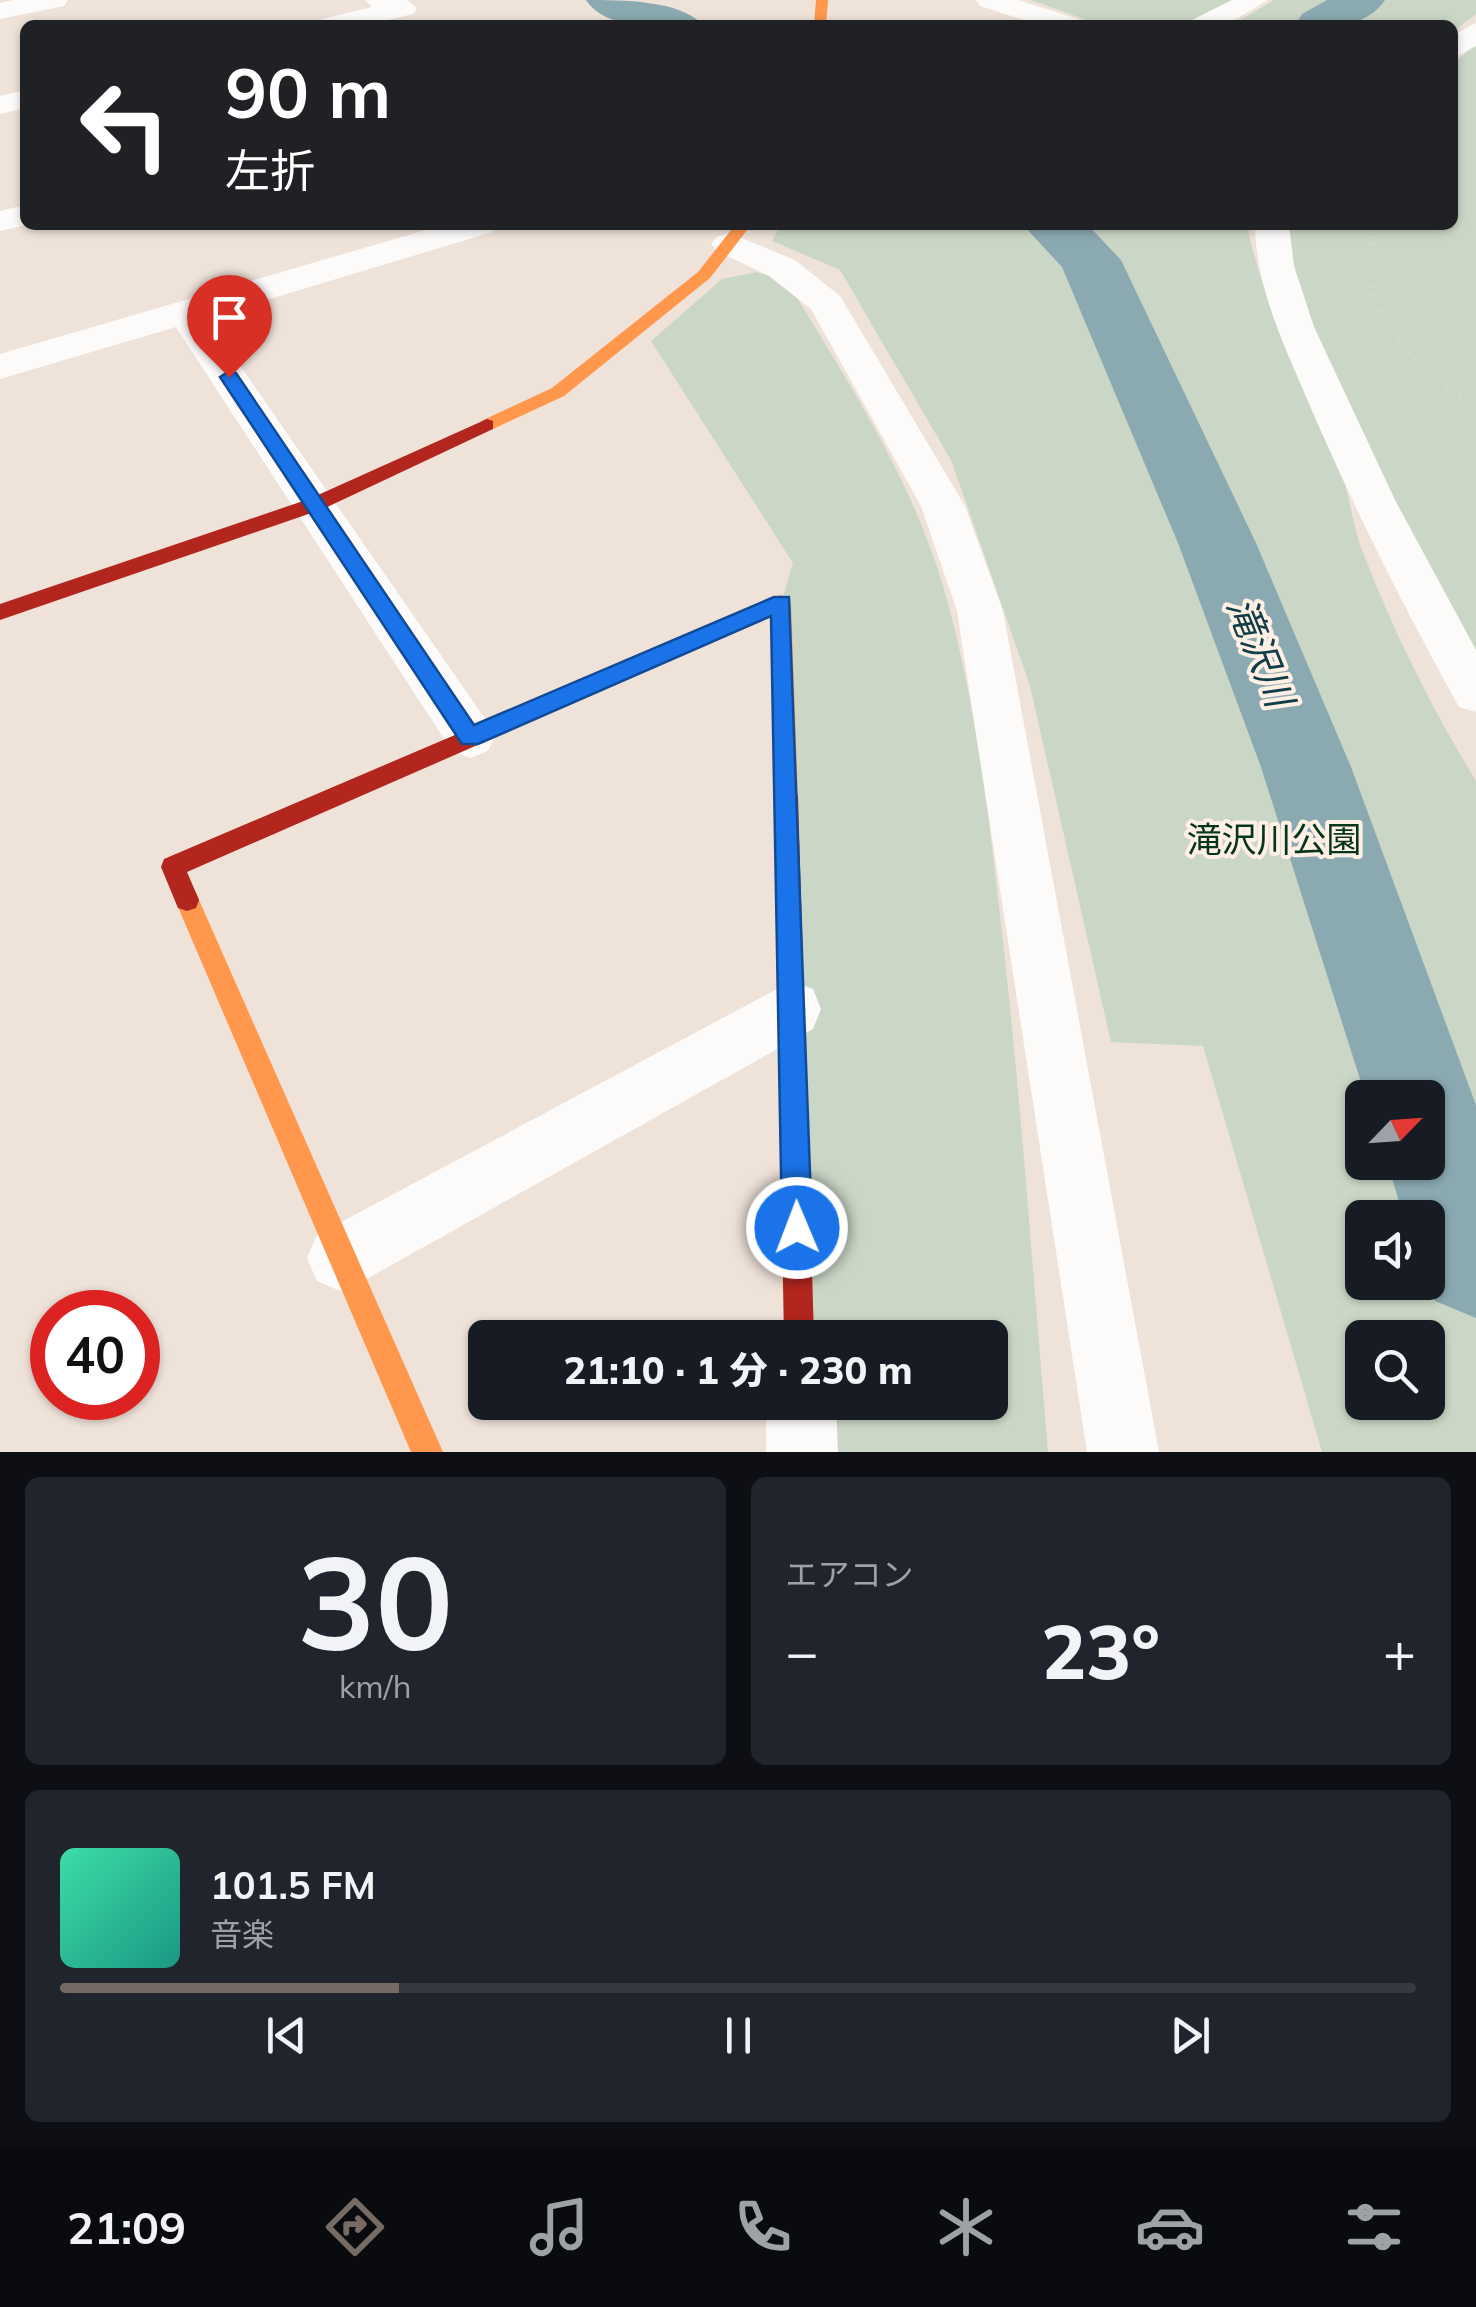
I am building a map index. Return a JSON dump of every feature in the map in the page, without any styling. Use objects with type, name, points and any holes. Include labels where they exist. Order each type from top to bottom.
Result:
[{"type":"street","points":[[0,11],[54,0]]},
{"type":"street","points":[[353,20],[403,8],[379,0]]},
{"type":"street","points":[[990,0],[1052,20]]},
{"type":"street","points":[[1214,20],[1254,0]]},
{"type":"street","points":[[0,367],[463,230]]},
{"type":"street","points":[[1273,230],[1277,274],[1339,427],[1376,509],[1476,693]]},
{"type":"street","points":[[0,612],[316,504],[558,392],[704,275],[736,234],[809,283],[827,304],[943,506],[980,611],[1123,1452]]},
{"type":"street","points":[[186,314],[470,737]]},
{"type":"street","points":[[427,1452],[173,867],[781,602],[799,1320]]},
{"type":"street","points":[[340,1258],[792,1008]]},
{"type":"street","points":[[801,1420],[802,1452]]},
{"type":"path","points":[[1138,20],[1175,0]]},
{"type":"path","points":[[1094,11],[1104,19],[1114,20]]},
{"type":"path","points":[[1374,230],[1366,277],[1386,330],[1476,412]]},
{"type":"green space","points":[[1031,0],[1238,0],[1195,20],[1087,20]]},
{"type":"green space","points":[[1274,0],[1476,0],[1476,14],[1458,28],[1458,20],[1240,20]]},
{"type":"green space","points":[[1476,44],[1476,663],[1369,459],[1283,252],[1288,230],[1458,230],[1458,60]]},
{"type":"green space","name":"滝沢川公園","points":[[778,230],[1248,230],[1265,289],[1342,474],[1357,535],[1376,584],[1415,670],[1476,781],[1476,1452],[1322,1452],[1203,1046],[1111,1042],[1030,686],[951,460],[840,270],[772,241]]},
{"type":"green space","points":[[756,272],[782,279],[796,296],[898,472],[943,586],[964,669],[991,838],[1021,1121],[1048,1452],[816,1452],[815,1420],[1008,1420],[1008,1320],[809,1320],[781,603],[793,563],[651,341],[722,279]]},
{"type":"waterway","points":[[610,0],[664,20]]},
{"type":"waterway","name":"滝沢川","points":[[1328,20],[1361,0]]},
{"type":"waterway","name":"滝沢川","points":[[1058,230],[1090,260],[1217,543],[1306,767],[1414,1080]]},
{"type":"waterway","name":"滝沢川","points":[[1445,1170],[1476,1260]]},
{"type":"traffic: slow","points":[[820,20],[822,0]]},
{"type":"traffic: slow","points":[[487,425],[558,392],[704,275],[739,230]]},
{"type":"traffic: slow","points":[[584,689],[781,603],[786,796]]},
{"type":"traffic: slow","points":[[187,900],[427,1452]]},
{"type":"traffic: jam","points":[[0,612],[316,504],[487,425]]},
{"type":"traffic: jam","points":[[187,900],[173,867],[584,689]]},
{"type":"traffic: jam","points":[[786,796],[799,1320]]},
{"type":"route","points":[[229,377],[470,737],[781,602],[797,1228]]}]
